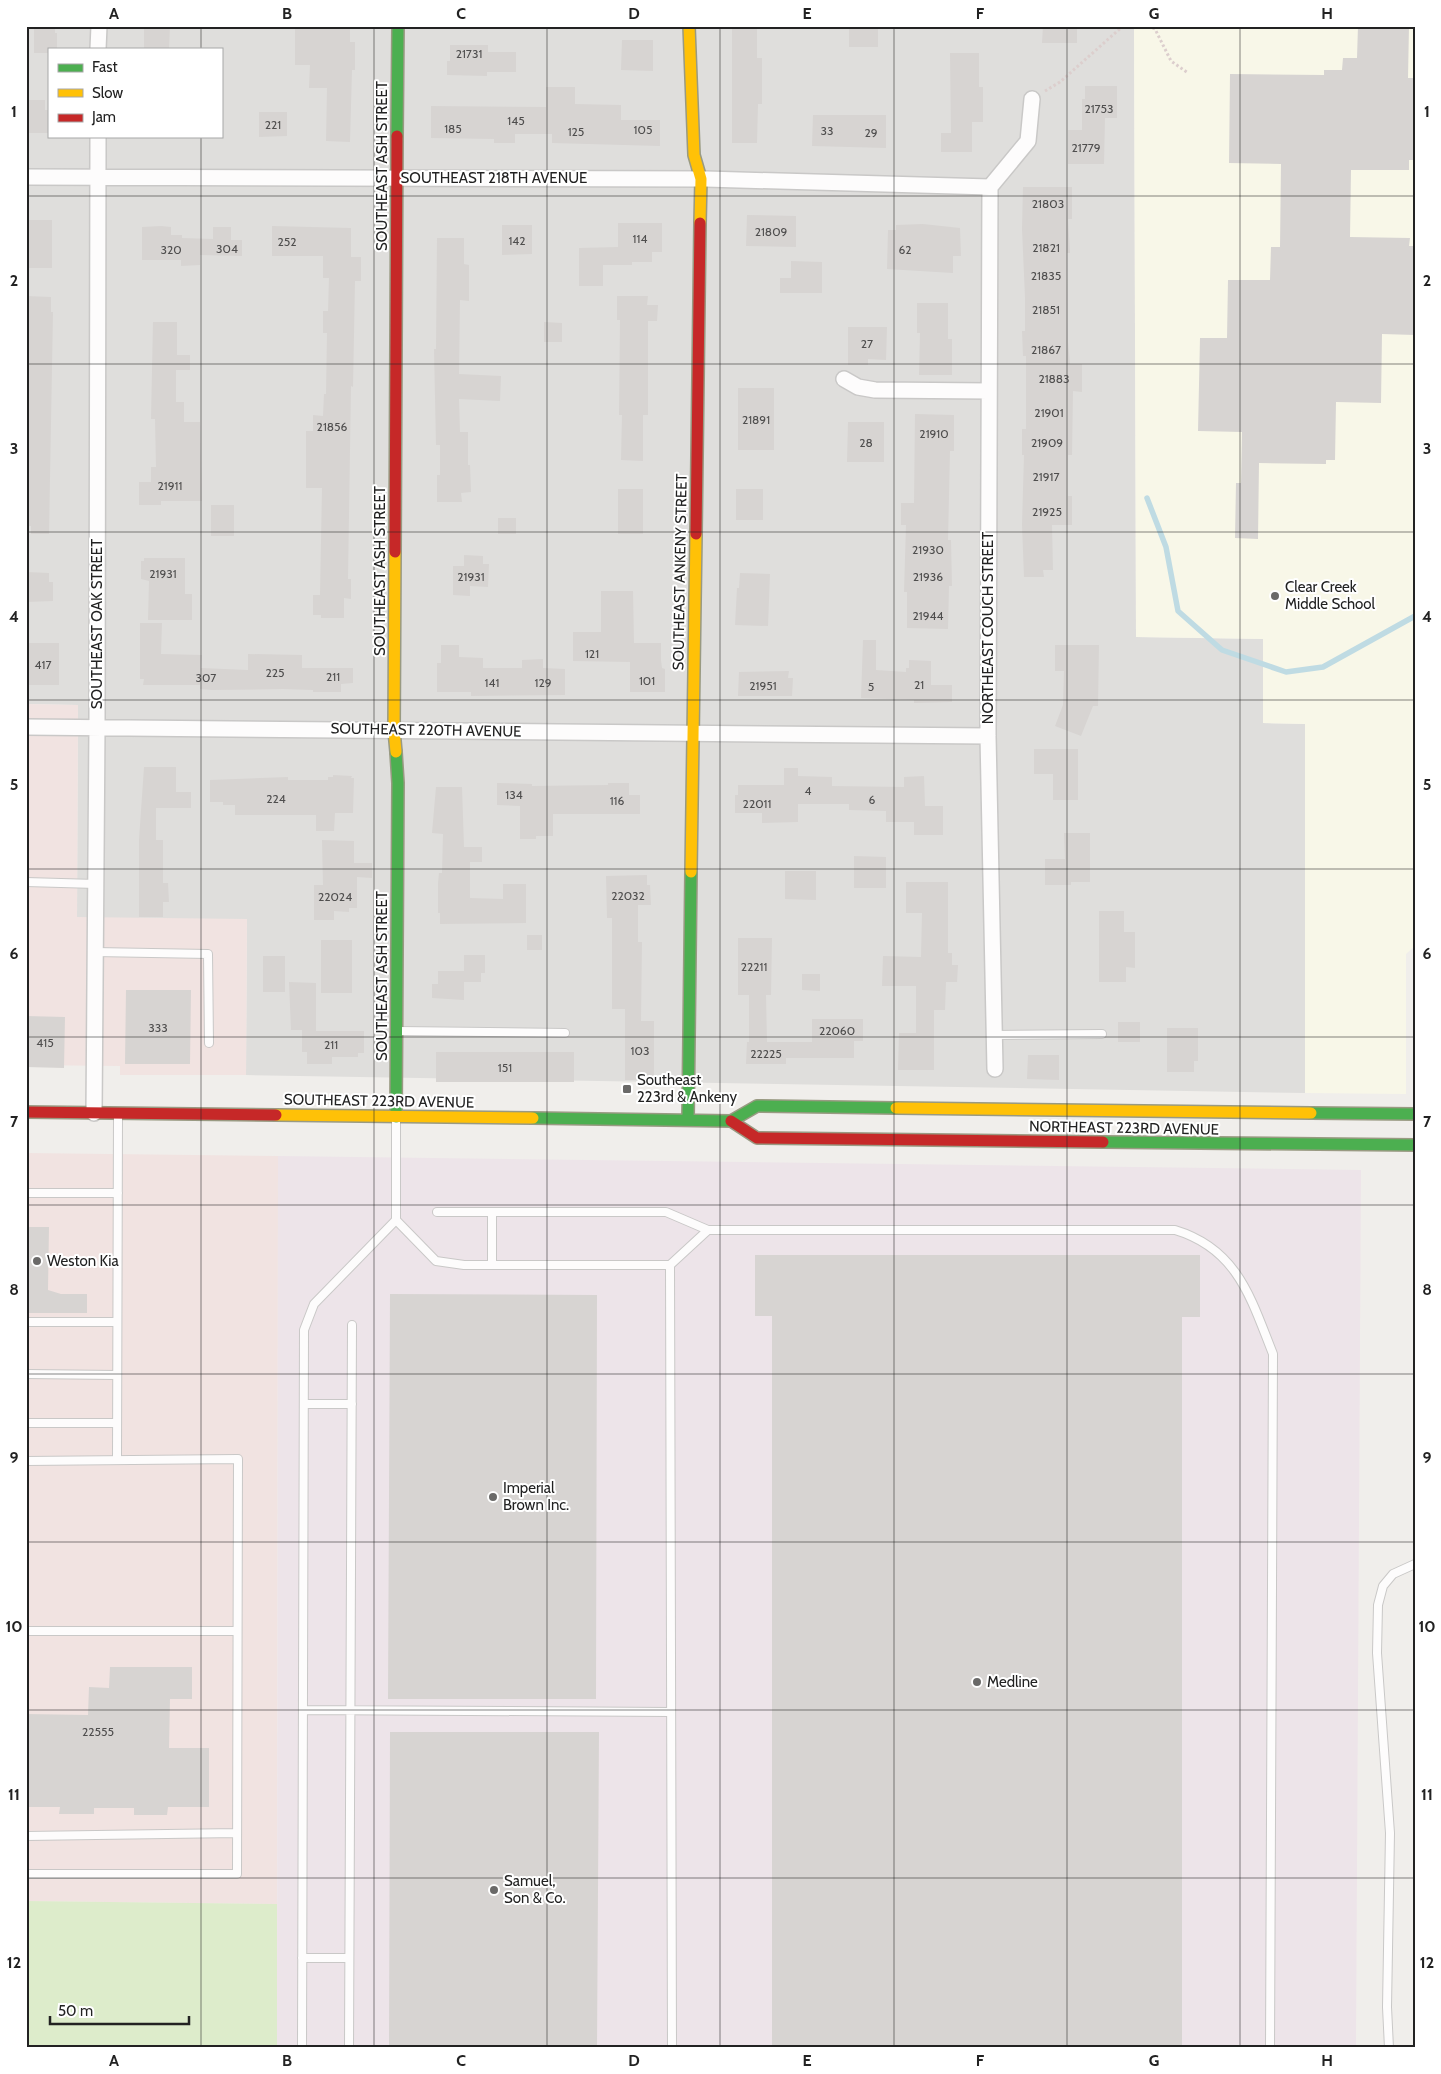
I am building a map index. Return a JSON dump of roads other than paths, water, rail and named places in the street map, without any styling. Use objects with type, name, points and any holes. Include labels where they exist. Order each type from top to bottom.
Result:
[{"type":"street","points":[[98,48],[99,26]]},
{"type":"street","name":"SOUTHEAST ASH STREET","points":[[396,1116],[398,783],[394,730],[398,26]]},
{"type":"street","name":"SOUTHEAST ANKENY STREET","points":[[688,1120],[701,179],[694,155],[689,26]]},
{"type":"street","points":[[990,187],[1028,141],[1032,99]]},
{"type":"street","name":"SOUTHEAST OAK STREET","points":[[94,1113],[98,138]]},
{"type":"street","name":"SOUTHEAST 218TH AVENUE","points":[[26,177],[701,179],[990,187]]},
{"type":"street","name":"NORTHEAST COUCH STREET","points":[[990,187],[988,736],[994,1069]]},
{"type":"street","points":[[844,379],[858,387],[875,390],[989,391]]},
{"type":"street","name":"SOUTHEAST 220TH AVENUE","points":[[26,727],[988,736]]},
{"type":"street","name":"NORTHEAST 223RD AVENUE","points":[[1415,1114],[757,1106],[731,1121],[757,1138],[1415,1145]]},
{"type":"street","name":"SOUTHEAST 223RD AVENUE","points":[[26,1112],[731,1121]]},
{"type":"lane","points":[[26,882],[96,884]]},
{"type":"lane","points":[[95,952],[208,954],[209,1044]]},
{"type":"lane","points":[[396,1031],[565,1034]]},
{"type":"lane","points":[[994,1035],[1102,1034]]},
{"type":"lane","points":[[117,1459],[118,1113]]},
{"type":"lane","points":[[396,1116],[396,1220],[436,1261],[464,1265],[670,1265],[708,1230]]},
{"type":"lane","points":[[26,1193],[118,1193]]},
{"type":"lane","points":[[437,1212],[666,1212],[708,1230],[1175,1230],[1194,1236],[1211,1246],[1246,1287],[1273,1354],[1270,2048]]},
{"type":"lane","points":[[492,1212],[492,1265]]},
{"type":"lane","points":[[302,2048],[304,1330],[314,1304],[396,1220]]},
{"type":"lane","points":[[670,1265],[672,2048]]},
{"type":"lane","points":[[26,1322],[117,1322]]},
{"type":"lane","points":[[349,2048],[352,1325]]},
{"type":"lane","points":[[26,1374],[117,1375]]},
{"type":"lane","points":[[304,1404],[352,1404]]},
{"type":"lane","points":[[26,1423],[117,1423]]},
{"type":"lane","points":[[26,1461],[238,1459],[237,1874],[26,1874]]},
{"type":"lane","points":[[1389,2048],[1387,2006],[1390,1834],[1377,1653],[1378,1605],[1383,1586],[1393,1574],[1415,1564]]},
{"type":"lane","points":[[26,1631],[237,1631]]},
{"type":"lane","points":[[303,1710],[671,1712]]},
{"type":"lane","points":[[26,1836],[238,1833]]},
{"type":"lane","points":[[302,1958],[349,1958]]},
{"type":"waterway","points":[[1147,498],[1166,547],[1178,611],[1222,650],[1286,672],[1323,667],[1415,616]]},
{"type":"place","name":"Clear Creek Middle School","points":[[1275,596]]},
{"type":"place","name":"Southeast 223rd & Ankeny","points":[[627,1089]]},
{"type":"place","name":"Weston Kia","points":[[37,1261]]},
{"type":"place","name":"Imperial Brown Inc.","points":[[493,1497]]},
{"type":"place","name":"Medline","points":[[977,1682]]},
{"type":"place","name":"Samuel, Son & Co.","points":[[494,1890]]}]
